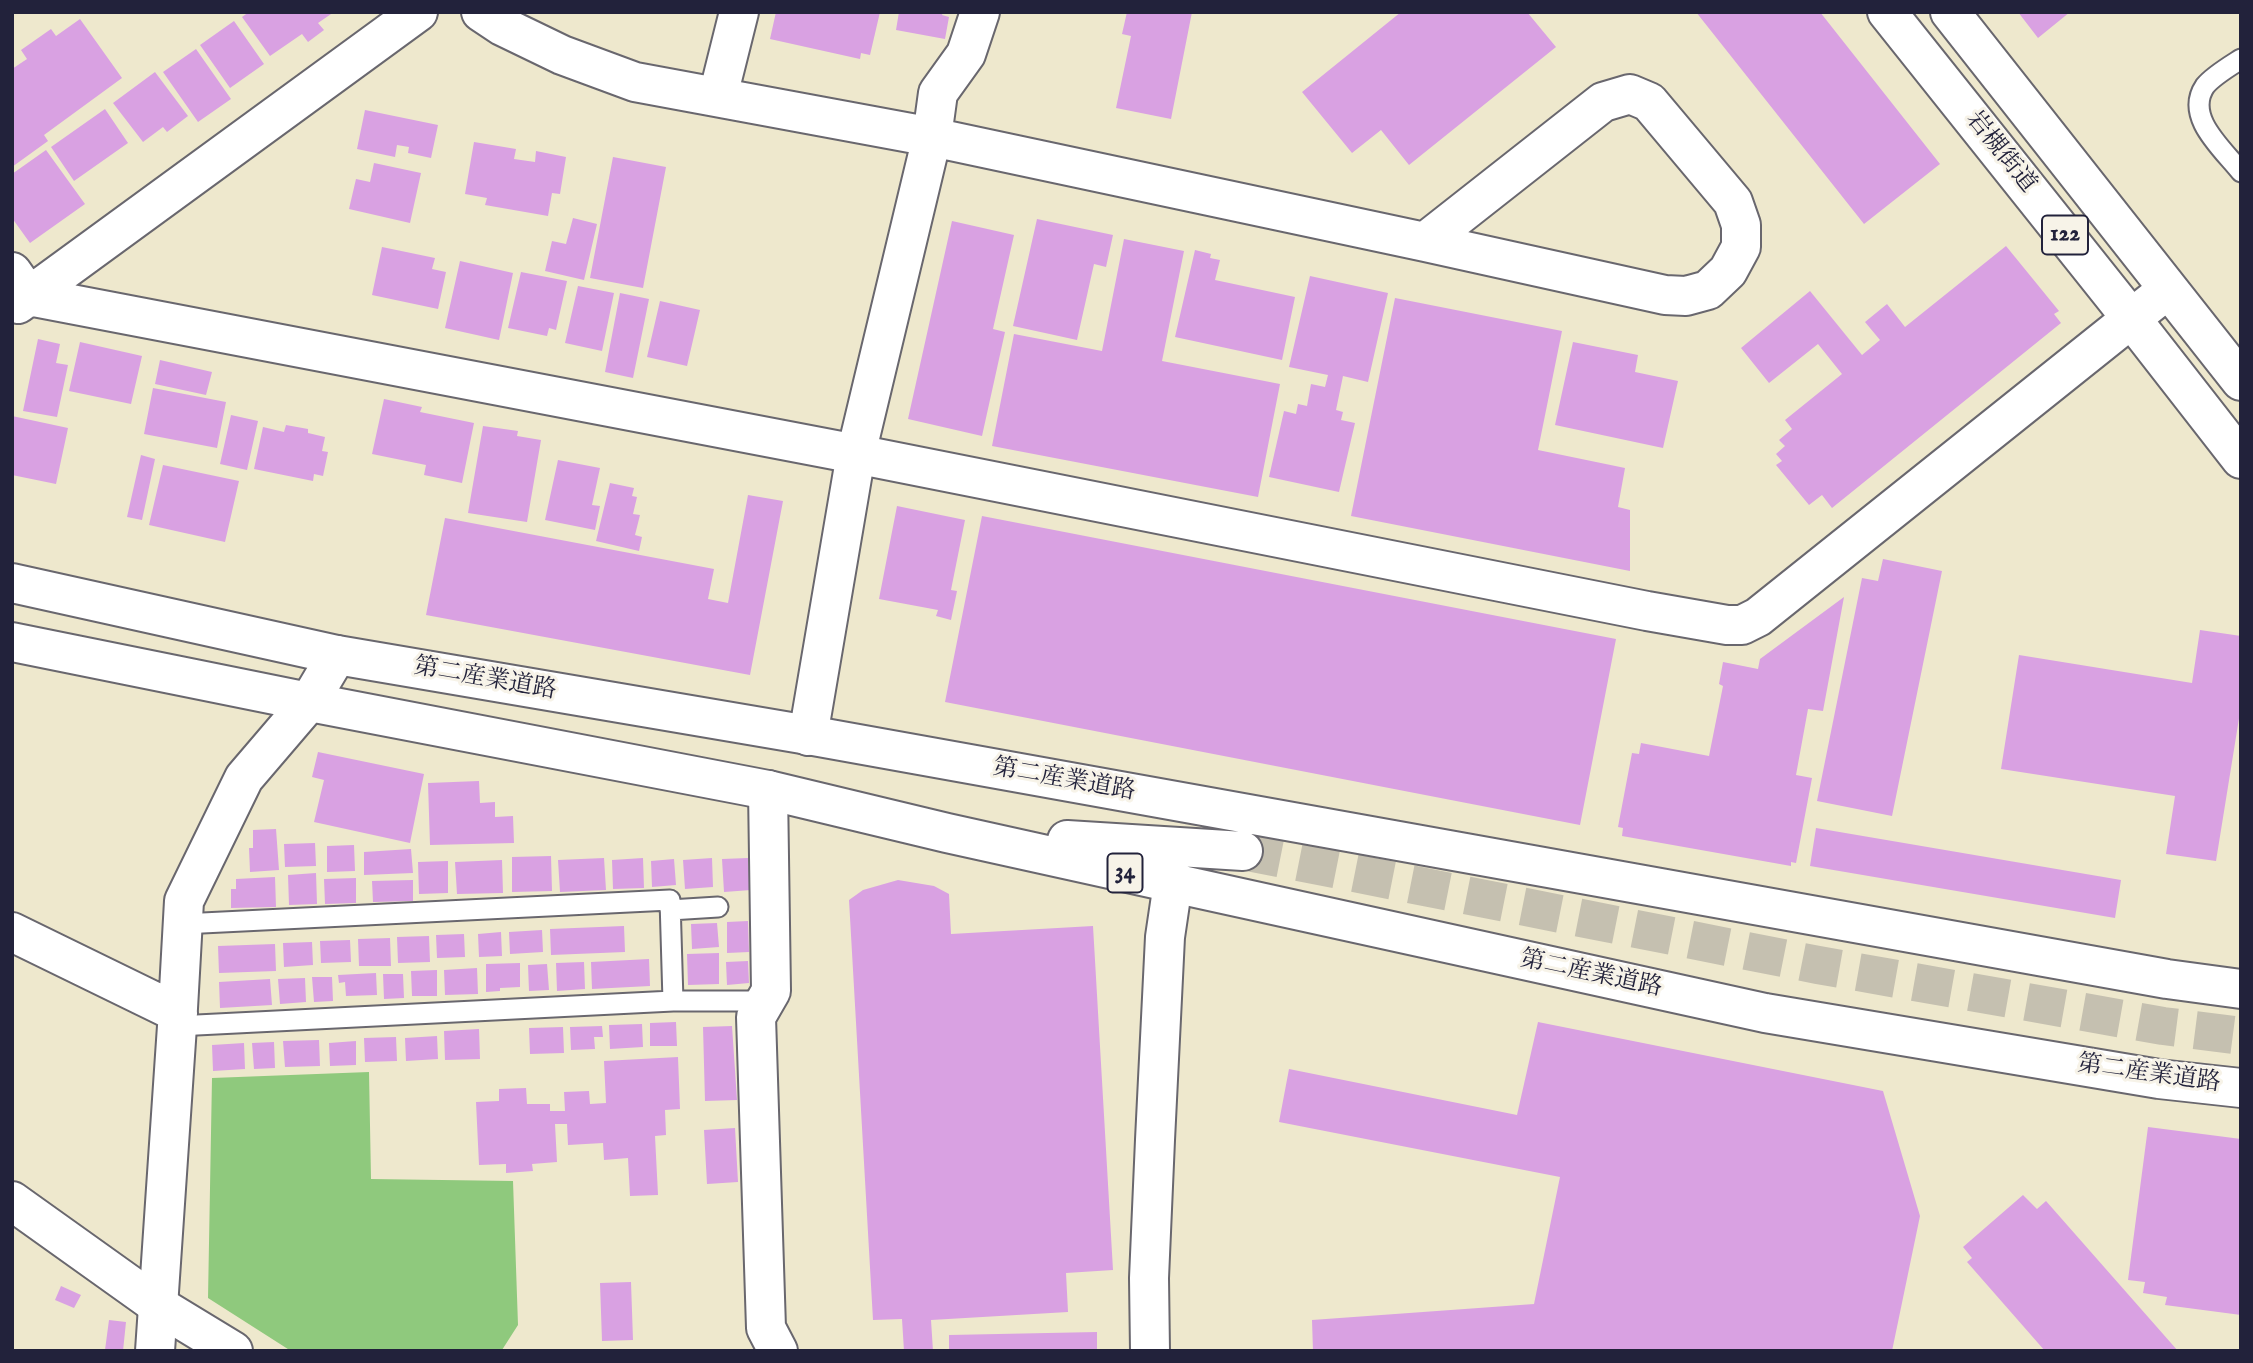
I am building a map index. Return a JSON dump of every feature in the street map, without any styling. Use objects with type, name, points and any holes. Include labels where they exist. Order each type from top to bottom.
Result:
[{"type":"main road","points":[[18,292],[418,12]]},
{"type":"main road","points":[[481,12],[502,26],[562,55],[635,82],[932,137],[1665,295],[1686,296],[1707,290],[1728,271],[1741,247],[1741,225],[1733,202],[1649,102],[1630,94],[1603,102],[1425,242]]},
{"type":"main road","points":[[718,96],[739,12]]},
{"type":"main road","points":[[808,736],[856,454],[932,137],[938,93],[965,54],[980,12]]},
{"type":"main road","name":"岩槻街道","points":[[1887,12],[2241,459]]},
{"type":"main road","name":"岩槻街道","points":[[1950,12],[2241,381]]},
{"type":"main road","points":[[18,292],[1647,611],[1727,625],[1742,625],[1758,617],[2167,290]]},
{"type":"main road","name":"第二産業道路","points":[[12,583],[337,655],[962,763],[2167,979],[2241,989]]},
{"type":"main road","name":"第二産業道路","points":[[12,642],[309,702],[768,789],[947,833],[1765,1013],[2159,1079],[2241,1088]]},
{"type":"main road","points":[[155,1351],[184,901],[244,778],[309,702],[337,655]]},
{"type":"main road","name":"第二産業道路","points":[[947,833],[1242,851],[962,763]]},
{"type":"main road","points":[[768,789],[771,991],[756,1017],[766,1328],[778,1351]]},
{"type":"main road","points":[[1150,1351],[1149,1278],[1155,1140],[1165,937],[1173,883]]},
{"type":"main road","points":[[12,932],[178,1019]]},
{"type":"main road","points":[[12,1202],[159,1306],[233,1351]]},
{"type":"lane","points":[[2241,60],[2206,85],[2198,112],[2204,124],[2241,172]]},
{"type":"lane","points":[[182,924],[670,900],[673,1001]]},
{"type":"lane","points":[[670,910],[718,907]]},
{"type":"lane","points":[[178,1019],[673,1001],[765,1001]]},
{"type":"green space","points":[[369,1072],[371,1179],[513,1181],[518,1325],[502,1350],[291,1351],[208,1298],[212,1078]]},
{"type":"building","points":[[249,12],[334,12],[318,23],[324,30],[308,42],[302,34],[270,56],[242,17]]},
{"type":"building","points":[[776,12],[880,12],[870,55],[861,53],[860,59],[770,39]]},
{"type":"building","points":[[899,12],[943,12],[942,15],[949,17],[945,39],[896,30]]},
{"type":"building","points":[[1127,12],[1192,12],[1171,119],[1116,108],[1131,36],[1122,34]]},
{"type":"building","points":[[1401,12],[1527,12],[1556,47],[1409,165],[1381,130],[1352,153],[1302,92]]},
{"type":"building","points":[[1696,12],[1820,12],[1940,164],[1864,224]]},
{"type":"building","points":[[2018,12],[2070,12],[2038,38]]},
{"type":"building","points":[[80,19],[122,78],[44,135],[48,141],[12,167],[12,69],[27,59],[21,50],[51,29],[56,36]]},
{"type":"building","points":[[234,21],[264,64],[230,88],[200,45]]},
{"type":"building","points":[[196,49],[231,99],[198,122],[163,72]]},
{"type":"building","points":[[155,72],[188,116],[167,132],[163,127],[143,142],[113,103]]},
{"type":"building","points":[[105,109],[128,143],[74,181],[51,147]]},
{"type":"building","points":[[365,110],[438,125],[431,158],[408,153],[409,147],[397,145],[395,157],[357,149]]},
{"type":"building","points":[[474,142],[516,149],[514,159],[535,162],[536,151],[566,157],[560,194],[552,193],[548,216],[485,205],[487,198],[465,194]]},
{"type":"building","points":[[46,150],[85,204],[30,243],[12,218],[12,174]]},
{"type":"building","points":[[613,157],[666,167],[643,288],[590,278]]},
{"type":"building","points":[[374,163],[421,173],[410,223],[349,209],[356,179],[370,182]]},
{"type":"building","points":[[573,218],[597,224],[584,280],[545,271],[552,241],[566,244]]},
{"type":"building","points":[[1037,219],[1113,235],[1106,267],[1094,264],[1077,340],[1013,326]]},
{"type":"building","points":[[952,221],[1014,235],[993,329],[1005,332],[982,436],[908,419]]},
{"type":"building","points":[[1124,239],[1184,251],[1162,361],[1280,384],[1258,497],[992,446],[1014,334],[1102,351]]},
{"type":"building","points":[[2006,246],[2059,311],[2054,314],[2061,323],[1832,508],[1822,495],[1809,505],[1776,465],[1782,461],[1776,454],[1785,446],[1779,440],[1792,429],[1785,420],[1842,374],[1818,344],[1769,383],[1741,348],[1810,291],[1862,355],[1880,340],[1865,322],[1887,304],[1905,327]]},
{"type":"building","points":[[382,247],[435,258],[432,269],[446,272],[438,309],[372,295]]},
{"type":"building","points":[[1195,250],[1211,254],[1210,258],[1220,260],[1215,280],[1295,297],[1282,360],[1175,337]]},
{"type":"building","points":[[460,261],[513,273],[499,340],[445,328]]},
{"type":"building","points":[[521,272],[567,281],[556,330],[549,328],[547,336],[508,328]]},
{"type":"building","points":[[1310,276],[1388,293],[1368,382],[1343,376],[1336,410],[1343,412],[1341,420],[1355,423],[1339,492],[1269,477],[1284,411],[1296,414],[1298,404],[1307,406],[1311,384],[1325,387],[1328,375],[1289,367]]},
{"type":"building","points":[[578,286],[614,293],[602,351],[565,343]]},
{"type":"building","points":[[620,293],[649,299],[633,378],[605,372]]},
{"type":"building","points":[[1395,298],[1562,331],[1538,450],[1625,468],[1618,507],[1630,510],[1630,571],[1351,516]]},
{"type":"building","points":[[660,301],[700,310],[687,366],[647,357]]},
{"type":"building","points":[[38,339],[60,344],[56,363],[68,365],[57,417],[23,411]]},
{"type":"building","points":[[80,342],[142,356],[131,404],[69,391]]},
{"type":"building","points":[[1573,342],[1638,355],[1635,372],[1678,381],[1663,448],[1555,425]]},
{"type":"building","points":[[160,360],[212,372],[206,395],[155,384]]},
{"type":"building","points":[[153,388],[226,402],[217,448],[144,434]]},
{"type":"building","points":[[384,399],[422,407],[420,412],[474,423],[462,483],[424,475],[426,465],[372,454]]},
{"type":"building","points":[[231,415],[258,421],[247,470],[220,464]]},
{"type":"building","points":[[12,416],[68,428],[56,484],[12,475]]},
{"type":"building","points":[[286,425],[308,429],[308,433],[325,437],[322,451],[328,452],[323,476],[314,474],[313,481],[254,469],[263,427],[284,432]]},
{"type":"building","points":[[483,426],[518,431],[517,436],[541,440],[527,522],[468,513]]},
{"type":"building","points":[[141,455],[155,459],[142,520],[127,517]]},
{"type":"building","points":[[558,460],[600,468],[592,505],[600,506],[595,530],[545,520]]},
{"type":"building","points":[[163,465],[239,481],[225,542],[149,525]]},
{"type":"building","points":[[610,483],[634,488],[632,496],[637,497],[633,514],[640,515],[635,535],[642,537],[639,551],[596,541]]},
{"type":"building","points":[[748,495],[783,501],[750,675],[426,615],[445,518],[714,569],[708,599],[728,603]]},
{"type":"building","points":[[897,506],[965,520],[951,590],[957,591],[951,620],[936,616],[938,610],[879,599]]},
{"type":"building","points":[[982,516],[1616,639],[1580,825],[945,702]]},
{"type":"building","points":[[1883,559],[1942,571],[1892,816],[1817,801],[1862,578],[1878,581]]},
{"type":"building","points":[[1844,597],[1823,711],[1808,709],[1796,775],[1812,778],[1796,863],[1791,862],[1791,866],[1622,836],[1623,828],[1618,827],[1632,753],[1639,754],[1641,743],[1709,756],[1723,686],[1719,684],[1723,662],[1758,669],[1760,659]]},
{"type":"building","points":[[2200,630],[2241,636],[2241,706],[2216,861],[2166,854],[2175,796],[2001,769],[2019,655],[2192,683]]},
{"type":"building","points":[[318,752],[424,774],[410,843],[314,822],[324,780],[312,777]]},
{"type":"building","points":[[479,781],[480,803],[495,802],[495,817],[513,816],[514,843],[430,845],[428,783]]},
{"type":"building","points":[[1816,828],[2121,880],[2115,918],[1810,866]]},
{"type":"building","points":[[276,829],[279,870],[250,872],[249,848],[253,848],[253,830]]},
{"type":"building","points":[[315,843],[316,866],[285,867],[284,844]]},
{"type":"building","points":[[354,845],[355,871],[327,872],[327,846]]},
{"type":"building","points":[[411,849],[413,873],[364,875],[364,852]]},
{"type":"building","points":[[551,856],[552,891],[512,892],[512,857]]},
{"type":"building","points":[[604,858],[606,890],[560,892],[558,860]]},
{"type":"building","points":[[643,858],[644,888],[613,889],[612,860]]},
{"type":"building","points":[[712,858],[713,887],[685,889],[683,860]]},
{"type":"building","points":[[748,858],[751,890],[724,892],[722,859]]},
{"type":"building","points":[[674,859],[676,885],[652,887],[651,861]]},
{"type":"building","points":[[502,860],[503,893],[457,894],[455,862]]},
{"type":"building","points":[[448,861],[448,893],[419,894],[418,862]]},
{"type":"building","points":[[316,873],[317,904],[289,905],[288,875]]},
{"type":"building","points":[[275,877],[276,907],[231,908],[231,889],[236,889],[236,879]]},
{"type":"building","points":[[356,878],[356,903],[325,904],[324,879]]},
{"type":"building","points":[[413,880],[413,901],[373,902],[372,881]]},
{"type":"building","points":[[898,880],[934,886],[949,894],[951,934],[1093,926],[1113,1270],[1066,1273],[1068,1312],[931,1320],[933,1351],[904,1351],[902,1319],[873,1320],[849,900],[863,890]]},
{"type":"building","points":[[748,921],[749,952],[727,953],[727,922]]},
{"type":"building","points":[[717,923],[719,947],[692,949],[691,924]]},
{"type":"building","points":[[624,926],[625,952],[551,955],[550,929]]},
{"type":"building","points":[[542,930],[543,952],[510,954],[509,932]]},
{"type":"building","points":[[501,932],[502,956],[479,957],[478,934]]},
{"type":"building","points":[[464,934],[465,957],[437,958],[436,935]]},
{"type":"building","points":[[429,936],[430,962],[398,963],[397,937]]},
{"type":"building","points":[[390,938],[391,966],[359,966],[358,939]]},
{"type":"building","points":[[350,940],[351,962],[321,963],[320,941]]},
{"type":"building","points":[[312,942],[313,965],[284,967],[283,943]]},
{"type":"building","points":[[275,944],[276,971],[219,973],[218,946]]},
{"type":"building","points":[[719,953],[719,984],[688,985],[687,954]]},
{"type":"building","points":[[649,959],[650,986],[592,989],[591,962]]},
{"type":"building","points":[[748,961],[749,983],[727,985],[726,962]]},
{"type":"building","points":[[584,962],[585,989],[557,991],[556,963]]},
{"type":"building","points":[[520,963],[520,987],[486,992],[486,964]]},
{"type":"building","points":[[547,964],[549,990],[529,991],[528,965]]},
{"type":"building","points":[[477,968],[478,994],[445,995],[444,970]]},
{"type":"building","points":[[437,970],[437,996],[412,996],[411,971]]},
{"type":"building","points":[[376,973],[377,995],[346,996],[345,982],[339,983],[338,975]]},
{"type":"building","points":[[383,974],[403,974],[404,998],[384,999]]},
{"type":"building","points":[[312,977],[332,977],[333,1001],[314,1002]]},
{"type":"building","points":[[305,978],[306,1002],[280,1004],[278,979]]},
{"type":"building","points":[[270,979],[272,1005],[220,1008],[219,982]]},
{"type":"building","points":[[676,1022],[677,1046],[650,1046],[650,1023]]},
{"type":"building","points":[[1538,1022],[1883,1091],[1920,1216],[1892,1351],[1313,1351],[1312,1320],[1534,1304],[1560,1177],[1279,1122],[1289,1069],[1517,1115]]},
{"type":"building","points":[[642,1024],[643,1047],[610,1049],[609,1025]]},
{"type":"building","points":[[602,1026],[603,1037],[594,1037],[595,1049],[571,1050],[570,1027]]},
{"type":"building","points":[[732,1026],[737,1100],[705,1101],[703,1027]]},
{"type":"building","points":[[563,1027],[564,1053],[530,1054],[529,1028]]},
{"type":"building","points":[[479,1029],[480,1059],[445,1060],[444,1031]]},
{"type":"building","points":[[437,1036],[438,1059],[406,1061],[405,1038]]},
{"type":"building","points":[[396,1037],[397,1061],[365,1062],[364,1038]]},
{"type":"building","points":[[319,1040],[320,1066],[285,1067],[283,1041]]},
{"type":"building","points":[[356,1041],[356,1065],[330,1066],[329,1043]]},
{"type":"building","points":[[274,1042],[275,1068],[254,1069],[252,1043]]},
{"type":"building","points":[[244,1043],[245,1069],[213,1071],[212,1045]]},
{"type":"building","points":[[678,1057],[680,1109],[665,1110],[666,1135],[655,1136],[658,1195],[630,1196],[628,1158],[604,1160],[603,1143],[568,1145],[567,1124],[555,1124],[557,1162],[532,1164],[533,1171],[506,1173],[506,1164],[479,1165],[476,1102],[499,1101],[499,1089],[526,1088],[527,1104],[550,1104],[550,1111],[565,1111],[564,1092],[589,1091],[590,1104],[606,1103],[604,1061]]},
{"type":"building","points":[[2148,1127],[2241,1139],[2241,1315],[2165,1305],[2167,1297],[2143,1293],[2145,1282],[2128,1280]]},
{"type":"building","points":[[735,1128],[738,1182],[707,1184],[704,1130]]},
{"type":"building","points":[[2023,1195],[2037,1209],[2046,1201],[2178,1351],[2045,1351],[1967,1262],[1972,1258],[1963,1247]]},
{"type":"building","points":[[631,1282],[633,1340],[602,1341],[600,1283]]},
{"type":"building","points":[[61,1286],[81,1295],[74,1308],[55,1300]]},
{"type":"building","points":[[109,1320],[126,1322],[123,1351],[105,1350]]},
{"type":"building","points":[[1097,1332],[1097,1351],[949,1351],[949,1335]]},
{"type":"tunnel","points":[[1243,851],[1818,965],[2163,1026],[2241,1036]]}]
